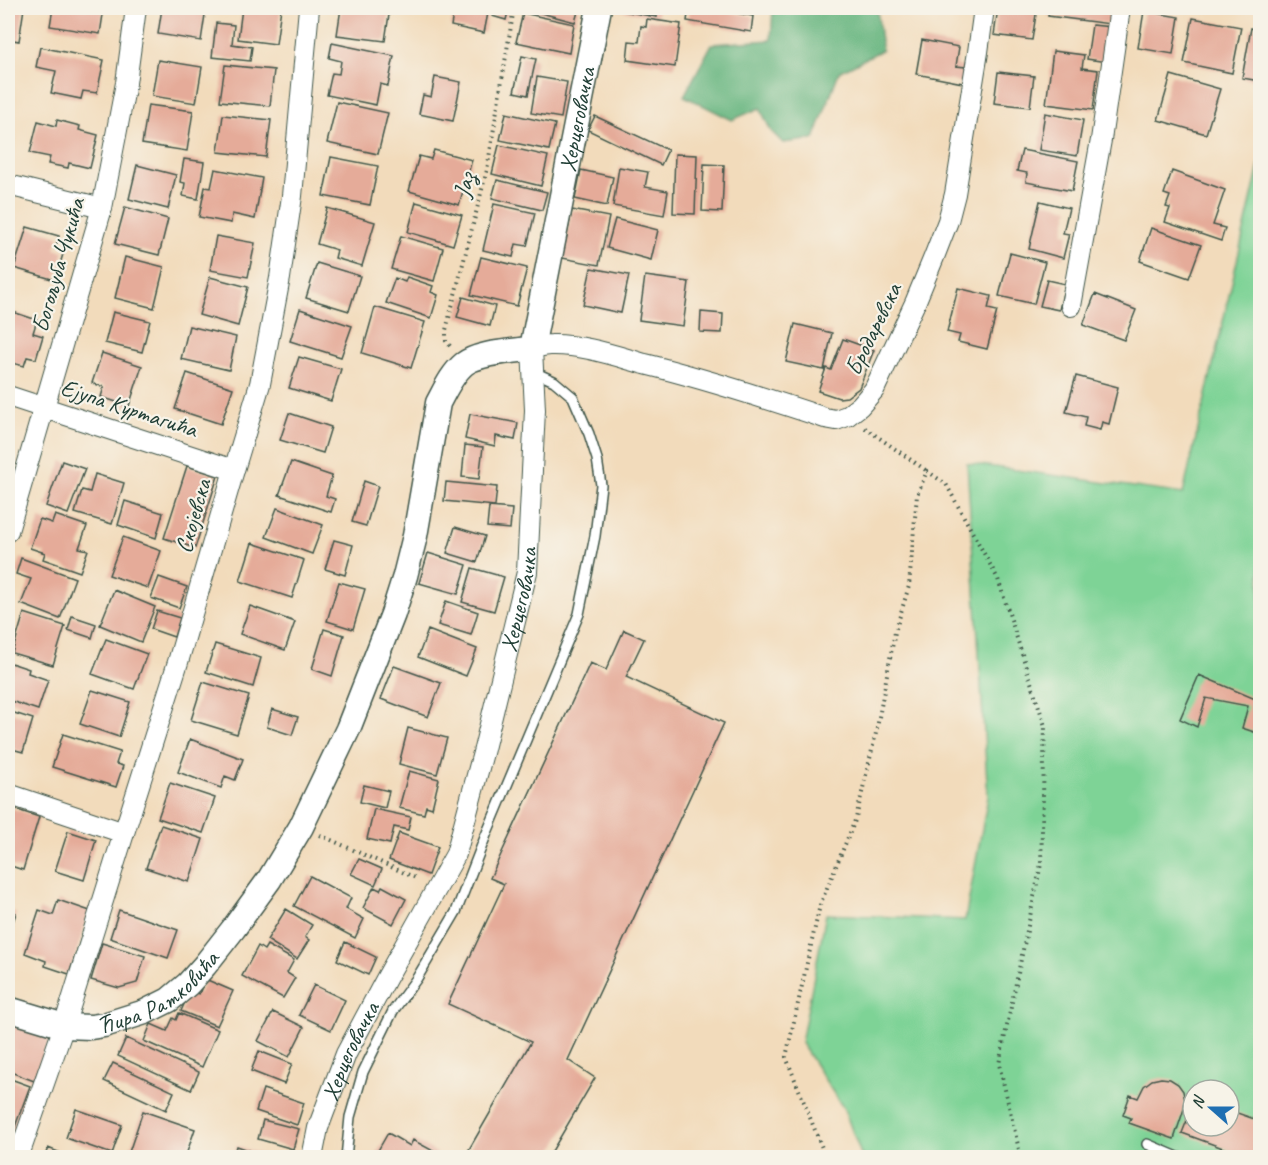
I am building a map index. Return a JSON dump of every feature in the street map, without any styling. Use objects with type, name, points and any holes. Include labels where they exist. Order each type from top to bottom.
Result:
[{"type":"street","name":"Богољуба Чукића","points":[[8,531],[102,208],[126,83],[136,8]]},
{"type":"street","name":"Скојевска","points":[[18,1158],[64,1026],[178,662],[261,384],[292,196],[309,8]]},
{"type":"street","name":"Херцеговачка","points":[[312,1158],[318,1128],[346,1054],[456,854],[487,738],[527,572],[535,410],[532,348],[599,8]]},
{"type":"street","name":"Бродаревска","points":[[847,416],[860,406],[874,390],[915,303],[948,221],[956,194],[984,8]]},
{"type":"street","points":[[1071,306],[1101,140],[1120,8]]},
{"type":"street","points":[[8,185],[102,208]]},
{"type":"street","points":[[465,363],[480,357],[550,345],[569,347],[600,352],[697,378],[825,418],[836,420],[847,416]]},
{"type":"street","name":"Ћира Ратковића","points":[[8,1009],[78,1028],[104,1026],[145,1012],[169,1000],[188,984],[234,928],[269,880],[301,827],[348,729],[393,614],[415,536],[438,403],[447,385],[465,363]]},
{"type":"street","name":"Ејупа Куртагића","points":[[8,396],[234,470]]},
{"type":"street","points":[[8,794],[124,833]]},
{"type":"lane","points":[[346,1158],[350,1117],[363,1071],[393,1011],[417,978],[456,912],[579,614],[595,536],[602,485],[589,434],[573,398],[554,381],[534,372]]},
{"type":"lane","points":[[1147,1144],[1180,1158]]},
{"type":"path","name":"Јаз","points":[[465,363],[446,341],[446,330],[487,170],[514,8]]},
{"type":"path","points":[[847,416],[946,484],[998,579],[1045,726],[1041,864],[999,1064],[1021,1158]]},
{"type":"path","points":[[826,1158],[786,1057],[820,905],[856,818],[876,733],[895,632],[909,586],[917,495],[927,471]]},
{"type":"path","points":[[301,827],[437,887]]},
{"type":"green space","points":[[773,8],[877,8],[882,50],[839,72],[814,139],[783,143],[771,131],[760,108],[732,120],[684,96],[712,44],[771,40]]},
{"type":"green space","points":[[1260,162],[1260,1157],[862,1157],[844,1109],[801,1043],[826,914],[965,920],[988,797],[967,463],[1183,494]]},
{"type":"building","points":[[8,8],[24,8],[19,41],[8,39]]},
{"type":"building","points":[[53,8],[104,8],[100,34],[50,26]]},
{"type":"building","points":[[162,8],[206,8],[201,41],[158,34]]},
{"type":"building","points":[[242,8],[281,8],[276,44],[238,39]]},
{"type":"building","points":[[341,8],[390,8],[385,41],[337,35]]},
{"type":"building","points":[[454,8],[489,8],[484,33],[451,26]]},
{"type":"building","points":[[494,8],[509,8],[506,20],[492,16]]},
{"type":"building","points":[[538,8],[579,8],[575,22],[537,12]]},
{"type":"building","points":[[613,8],[658,8],[657,17]]},
{"type":"building","points":[[689,8],[719,8],[719,10],[753,16],[751,32],[687,21]]},
{"type":"building","points":[[998,8],[1037,8],[1032,40],[994,35]]},
{"type":"building","points":[[1049,8],[1113,8],[1110,24],[1048,16]]},
{"type":"building","points":[[1144,11],[1179,17],[1173,54],[1138,48]]},
{"type":"building","points":[[523,13],[574,24],[569,53],[516,42]]},
{"type":"building","points":[[1193,18],[1241,27],[1232,73],[1184,63]]},
{"type":"building","points":[[647,19],[681,24],[675,67],[627,60],[629,41],[639,42],[641,26],[646,27]]},
{"type":"building","points":[[216,23],[234,25],[232,44],[252,47],[250,61],[212,57]]},
{"type":"building","points":[[1092,25],[1112,27],[1107,62],[1087,59]]},
{"type":"building","points":[[1251,28],[1260,30],[1260,81],[1242,78]]},
{"type":"building","points":[[922,40],[959,47],[956,66],[966,67],[963,83],[916,74]]},
{"type":"building","points":[[332,43],[394,56],[388,86],[380,84],[376,105],[327,95],[332,73],[339,74],[341,61],[329,58]]},
{"type":"building","points":[[40,47],[104,60],[97,93],[83,91],[81,99],[51,93],[56,71],[36,67]]},
{"type":"building","points":[[1053,51],[1084,55],[1082,68],[1098,70],[1093,110],[1046,104]]},
{"type":"building","points":[[522,56],[536,59],[528,95],[514,92]]},
{"type":"building","points":[[158,60],[202,67],[196,103],[152,96]]},
{"type":"building","points":[[225,65],[274,70],[270,106],[220,101]]},
{"type":"building","points":[[998,72],[1034,76],[1030,107],[994,103]]},
{"type":"building","points":[[1171,75],[1220,89],[1206,134],[1158,120]]},
{"type":"building","points":[[435,77],[461,82],[453,121],[419,114],[423,95],[431,97]]},
{"type":"building","points":[[537,77],[567,82],[561,118],[531,113]]},
{"type":"building","points":[[8,101],[13,102],[9,127],[8,127]]},
{"type":"building","points":[[337,102],[388,113],[378,154],[327,143]]},
{"type":"building","points":[[148,105],[193,111],[187,151],[142,144]]},
{"type":"building","points":[[506,113],[555,124],[549,150],[500,140]]},
{"type":"building","points":[[1045,113],[1083,120],[1077,156],[1039,150]]},
{"type":"building","points":[[223,115],[271,120],[266,157],[218,152]]},
{"type":"building","points":[[595,116],[668,150],[661,165],[588,130]]},
{"type":"building","points":[[57,120],[80,126],[79,130],[98,135],[90,168],[69,163],[68,168],[48,164],[50,157],[30,153],[38,121],[56,126]]},
{"type":"building","points":[[499,145],[548,156],[541,186],[492,174]]},
{"type":"building","points":[[434,150],[472,160],[459,205],[409,191],[419,156],[431,159]]},
{"type":"building","points":[[1022,150],[1078,161],[1072,191],[1026,182],[1027,173],[1017,171]]},
{"type":"building","points":[[675,154],[697,155],[695,214],[673,213]]},
{"type":"building","points":[[331,157],[378,166],[370,205],[323,196]]},
{"type":"building","points":[[184,159],[204,162],[198,199],[183,196],[185,183],[180,182]]},
{"type":"building","points":[[704,164],[724,165],[722,212],[702,211]]},
{"type":"building","points":[[137,165],[176,175],[168,209],[129,199]]},
{"type":"building","points":[[619,167],[648,172],[645,187],[668,191],[664,215],[613,206]]},
{"type":"building","points":[[215,169],[262,178],[255,219],[232,214],[231,223],[199,217],[205,187],[211,188]]},
{"type":"building","points":[[581,170],[613,177],[607,206],[575,199]]},
{"type":"building","points":[[1172,171],[1225,190],[1213,225],[1225,228],[1221,241],[1165,222],[1170,208],[1166,207],[1170,196],[1164,194]]},
{"type":"building","points":[[497,180],[547,192],[542,210],[492,198]]},
{"type":"building","points":[[1040,201],[1069,208],[1063,233],[1069,234],[1063,258],[1029,249]]},
{"type":"building","points":[[416,202],[462,215],[453,245],[408,232]]},
{"type":"building","points":[[494,204],[535,213],[527,246],[516,244],[513,257],[483,250]]},
{"type":"building","points":[[125,207],[168,219],[159,255],[115,244]]},
{"type":"building","points":[[327,208],[375,222],[362,266],[335,258],[337,250],[317,244]]},
{"type":"building","points":[[572,210],[609,217],[599,265],[562,258]]},
{"type":"building","points":[[615,219],[658,230],[651,260],[607,248]]},
{"type":"building","points":[[27,227],[59,236],[55,249],[64,251],[55,280],[14,268]]},
{"type":"building","points":[[1151,228],[1201,245],[1189,278],[1140,261]]},
{"type":"building","points":[[216,236],[255,243],[248,277],[210,270]]},
{"type":"building","points":[[401,236],[443,248],[434,281],[391,269]]},
{"type":"building","points":[[1010,253],[1045,262],[1034,304],[999,296]]},
{"type":"building","points":[[125,257],[164,267],[154,308],[115,298]]},
{"type":"building","points":[[481,257],[527,268],[517,306],[471,295]]},
{"type":"building","points":[[317,263],[360,276],[349,311],[306,298]]},
{"type":"building","points":[[591,268],[629,275],[621,313],[583,305]]},
{"type":"building","points":[[645,276],[689,282],[683,326],[639,320]]},
{"type":"building","points":[[210,277],[248,287],[238,326],[199,315]]},
{"type":"building","points":[[407,277],[433,286],[431,292],[438,295],[431,318],[386,303],[395,278],[405,282]]},
{"type":"building","points":[[1047,280],[1065,284],[1059,310],[1040,306]]},
{"type":"building","points":[[958,288],[991,296],[988,309],[997,311],[987,349],[958,342],[960,335],[947,332]]},
{"type":"building","points":[[1095,294],[1136,310],[1124,340],[1083,325]]},
{"type":"building","points":[[463,297],[495,306],[490,326],[457,317]]},
{"type":"building","points":[[375,307],[425,322],[411,368],[362,353]]},
{"type":"building","points":[[300,309],[352,326],[341,357],[290,341]]},
{"type":"building","points":[[10,311],[37,320],[33,333],[43,336],[36,359],[27,357],[24,366],[8,362]]},
{"type":"building","points":[[113,312],[150,321],[142,352],[105,343]]},
{"type":"building","points":[[701,312],[723,314],[722,333],[700,332]]},
{"type":"building","points":[[795,324],[832,333],[824,370],[786,362]]},
{"type":"building","points":[[189,326],[236,337],[229,370],[181,359]]},
{"type":"building","points":[[843,339],[874,350],[859,388],[847,397],[839,398],[818,391],[826,368],[831,370]]},
{"type":"building","points":[[102,353],[142,366],[129,406],[101,397],[104,387],[92,383]]},
{"type":"building","points":[[299,357],[341,369],[331,401],[289,388]]},
{"type":"building","points":[[187,373],[233,388],[221,424],[175,409]]},
{"type":"building","points":[[1076,376],[1118,387],[1109,424],[1102,422],[1100,430],[1084,426],[1086,417],[1066,412]]},
{"type":"building","points":[[289,413],[331,427],[323,453],[280,440]]},
{"type":"building","points":[[470,414],[518,423],[515,440],[496,436],[495,446],[465,439]]},
{"type":"building","points":[[465,445],[483,447],[479,479],[462,477]]},
{"type":"building","points":[[62,461],[85,469],[68,514],[46,506]]},
{"type":"building","points":[[291,462],[332,476],[326,496],[335,499],[331,512],[279,495]]},
{"type":"building","points":[[187,466],[218,476],[195,548],[164,538]]},
{"type":"building","points":[[95,474],[124,483],[112,524],[75,513],[82,490],[90,492]]},
{"type":"building","points":[[364,481],[378,486],[366,526],[352,522]]},
{"type":"building","points":[[446,482],[497,487],[495,506],[444,501]]},
{"type":"building","points":[[125,501],[163,513],[156,538],[118,525]]},
{"type":"building","points":[[489,507],[512,509],[510,529],[487,527]]},
{"type":"building","points":[[277,508],[323,525],[312,554],[266,537]]},
{"type":"building","points":[[55,515],[87,526],[79,548],[88,550],[80,572],[43,559],[45,553],[30,548],[40,519],[52,523]]},
{"type":"building","points":[[455,527],[485,536],[477,562],[447,553]]},
{"type":"building","points":[[123,537],[161,551],[148,588],[109,575]]},
{"type":"building","points":[[334,540],[353,545],[345,575],[325,569]]},
{"type":"building","points":[[252,543],[304,560],[292,598],[240,581]]},
{"type":"building","points":[[428,553],[467,565],[458,594],[419,583]]},
{"type":"building","points":[[21,558],[75,578],[60,619],[21,604],[31,579],[16,574]]},
{"type":"building","points":[[472,568],[504,577],[494,611],[462,602]]},
{"type":"building","points":[[159,577],[187,587],[179,608],[151,598]]},
{"type":"building","points":[[339,582],[365,589],[353,629],[327,621]]},
{"type":"building","points":[[114,590],[155,607],[141,642],[100,625]]},
{"type":"building","points":[[446,601],[478,612],[471,635],[438,625]]},
{"type":"building","points":[[250,606],[295,622],[285,650],[240,634]]},
{"type":"building","points":[[157,611],[180,618],[174,637],[151,629]]},
{"type":"building","points":[[24,613],[65,626],[53,665],[12,653]]},
{"type":"building","points":[[72,616],[96,624],[92,638],[68,630]]},
{"type":"building","points":[[324,629],[344,635],[332,676],[312,669]]},
{"type":"building","points":[[428,630],[477,649],[466,676],[418,657]]},
{"type":"building","points":[[624,630],[644,639],[626,677],[724,723],[568,1060],[595,1078],[548,1158],[464,1158],[531,1042],[448,1004],[504,884],[490,878],[590,663],[606,670]]},
{"type":"building","points":[[106,639],[147,654],[134,689],[92,674]]},
{"type":"building","points":[[215,644],[261,658],[253,687],[206,672]]},
{"type":"building","points":[[8,662],[29,669],[28,673],[48,680],[38,710],[8,700]]},
{"type":"building","points":[[394,666],[441,683],[428,717],[381,699]]},
{"type":"building","points":[[1199,675],[1260,701],[1260,724],[1257,733],[1242,728],[1248,706],[1206,698],[1197,727],[1180,719]]},
{"type":"building","points":[[203,682],[249,696],[237,734],[191,720]]},
{"type":"building","points":[[92,690],[130,702],[119,737],[80,724]]},
{"type":"building","points":[[272,709],[298,717],[292,735],[267,727]]},
{"type":"building","points":[[8,711],[33,719],[23,752],[8,748]]},
{"type":"building","points":[[408,728],[447,738],[437,774],[399,764]]},
{"type":"building","points":[[63,734],[120,752],[116,764],[123,766],[116,787],[52,767]]},
{"type":"building","points":[[190,739],[243,759],[235,780],[225,776],[221,788],[178,772]]},
{"type":"building","points":[[409,771],[439,779],[432,808],[426,806],[424,814],[399,808]]},
{"type":"building","points":[[170,783],[215,798],[203,833],[158,818]]},
{"type":"building","points":[[364,785],[389,791],[385,808],[360,802]]},
{"type":"building","points":[[8,807],[39,817],[23,870],[8,865]]},
{"type":"building","points":[[374,809],[411,817],[408,830],[394,827],[390,844],[367,839]]},
{"type":"building","points":[[161,825],[203,839],[189,882],[146,868]]},
{"type":"building","points":[[68,831],[96,840],[84,880],[55,871]]},
{"type":"building","points":[[399,833],[438,847],[428,875],[389,860]]},
{"type":"building","points":[[359,859],[382,869],[375,885],[351,874]]},
{"type":"building","points":[[310,876],[351,898],[346,909],[364,919],[355,938],[294,906]]},
{"type":"building","points":[[382,886],[406,899],[393,924],[363,908],[374,887],[380,890]]},
{"type":"building","points":[[58,900],[90,911],[69,974],[45,966],[46,961],[25,953],[39,910],[53,915]]},
{"type":"building","points":[[286,909],[312,925],[305,937],[309,940],[297,959],[267,940]]},
{"type":"building","points":[[8,910],[16,913],[8,938]]},
{"type":"building","points":[[119,910],[178,930],[168,958],[110,938]]},
{"type":"building","points":[[345,942],[376,957],[368,975],[337,960]]},
{"type":"building","points":[[102,943],[145,956],[137,983],[119,988],[91,980]]},
{"type":"building","points":[[267,945],[294,960],[287,973],[295,978],[283,998],[242,976],[258,946],[264,950]]},
{"type":"building","points":[[205,979],[233,991],[217,1026],[181,1011],[190,991],[199,994]]},
{"type":"building","points":[[314,985],[345,1000],[331,1030],[299,1015]]},
{"type":"building","points":[[273,1012],[304,1027],[289,1057],[258,1041]]},
{"type":"building","points":[[179,1013],[218,1030],[202,1067],[144,1041],[151,1024],[167,1031],[173,1018],[176,1020]]},
{"type":"building","points":[[8,1017],[52,1033],[34,1081],[8,1071]]},
{"type":"building","points":[[126,1038],[199,1072],[191,1090],[118,1056]]},
{"type":"building","points":[[259,1051],[292,1064],[284,1084],[251,1071]]},
{"type":"building","points":[[113,1063],[174,1092],[166,1110],[104,1081]]},
{"type":"building","points":[[8,1078],[30,1086],[13,1132],[8,1130]]},
{"type":"building","points":[[1170,1079],[1181,1088],[1181,1118],[1174,1139],[1129,1123],[1131,1118],[1123,1115],[1130,1095],[1138,1098],[1144,1086],[1152,1080]]},
{"type":"building","points":[[263,1089],[304,1103],[297,1125],[256,1111]]},
{"type":"building","points":[[76,1109],[122,1125],[112,1154],[66,1138]]},
{"type":"building","points":[[143,1111],[195,1129],[185,1158],[127,1158]]},
{"type":"building","points":[[1241,1114],[1260,1121],[1260,1158],[1250,1158],[1196,1138],[1241,1138]]},
{"type":"building","points":[[263,1120],[299,1129],[293,1149],[258,1139]]},
{"type":"building","points":[[388,1133],[410,1146],[413,1140],[437,1153],[435,1158],[382,1158],[376,1154]]},
{"type":"building","points":[[237,1146],[269,1157],[269,1158],[233,1158]]},
{"type":"building","points":[[48,1148],[71,1157],[71,1158],[44,1158]]}]
